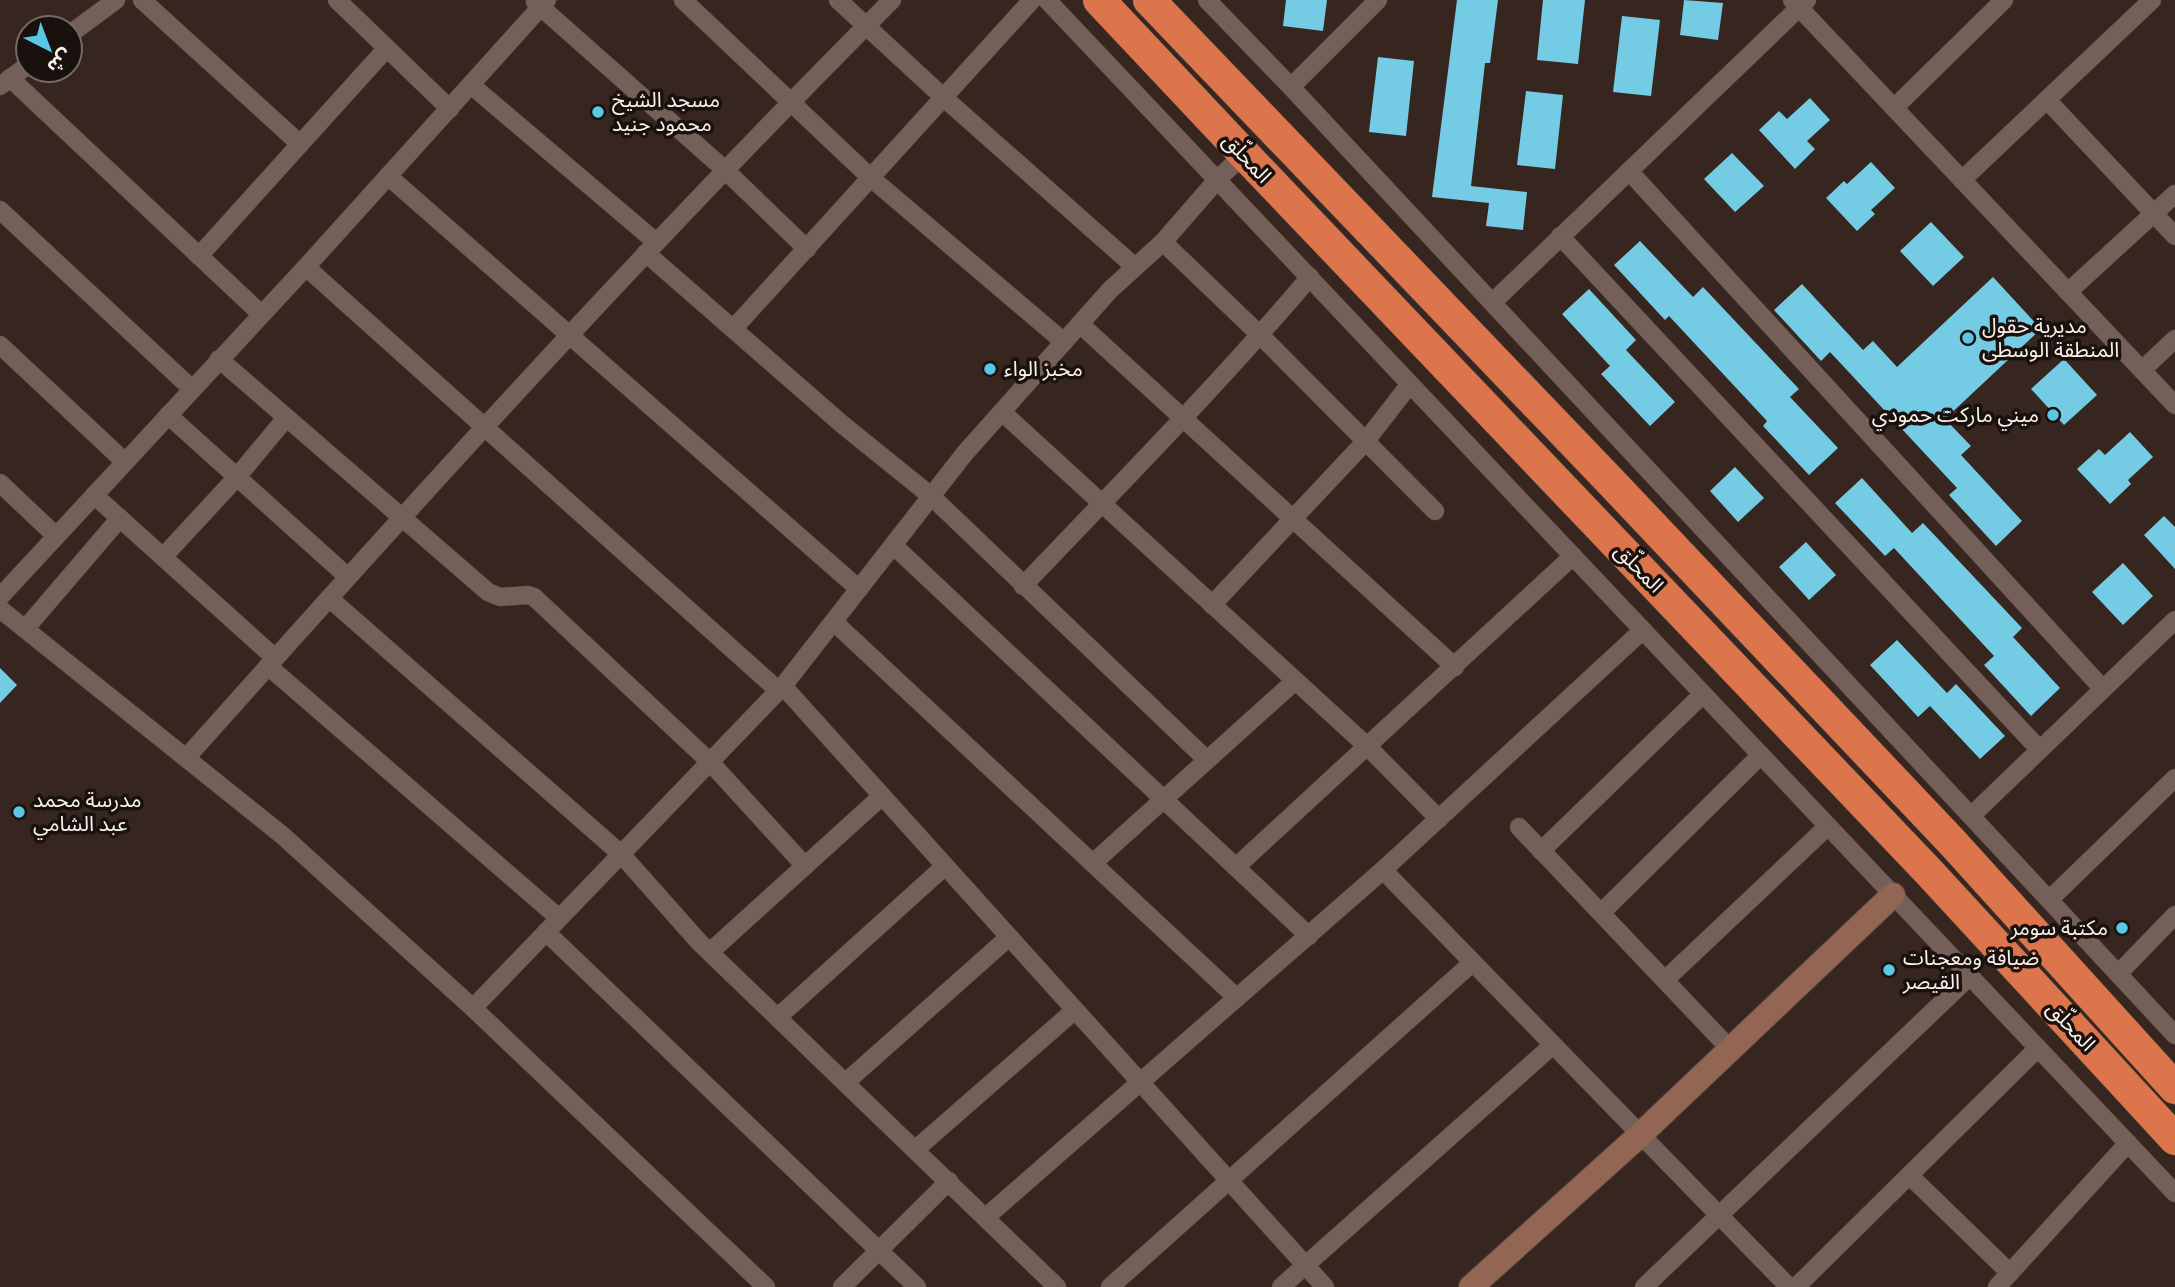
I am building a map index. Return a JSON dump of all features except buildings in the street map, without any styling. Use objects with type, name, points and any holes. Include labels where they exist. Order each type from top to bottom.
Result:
[{"type":"highway","name":"المحلّق","points":[[1099,0],[1928,870],[2175,1139]]},
{"type":"highway","name":"المحلّق","points":[[1149,0],[1952,842],[2175,1088]]},
{"type":"street","points":[[84,24],[116,0]]},
{"type":"street","points":[[142,0],[300,144]]},
{"type":"street","points":[[337,0],[450,109]]},
{"type":"street","points":[[683,0],[871,178],[1064,342]]},
{"type":"street","points":[[838,0],[1135,267]]},
{"type":"street","points":[[186,758],[651,247],[724,169],[892,0]]},
{"type":"street","points":[[734,328],[1032,0]]},
{"type":"street","points":[[1047,0],[2175,1193]]},
{"type":"street","points":[[1207,0],[1493,302],[2175,1035]]},
{"type":"street","points":[[1291,87],[1378,0]]},
{"type":"street","points":[[1894,108],[2004,0]]},
{"type":"street","points":[[1962,180],[2152,0]]},
{"type":"street","points":[[0,597],[450,109],[541,3],[724,169],[807,249]]},
{"type":"street","points":[[1493,302],[1799,3],[1894,108],[2175,405]]},
{"type":"street","points":[[200,256],[387,48]]},
{"type":"street","points":[[5,82],[261,314]]},
{"type":"street","points":[[471,85],[651,247],[734,328],[843,425],[931,496],[1207,760]]},
{"type":"street","points":[[2047,100],[2175,236]]},
{"type":"street","points":[[473,1008],[781,689],[965,453],[1110,290],[1163,242],[1217,180],[1244,154]]},
{"type":"street","points":[[1629,171],[2103,689]]},
{"type":"street","points":[[388,176],[859,589]]},
{"type":"street","points":[[2068,292],[2175,194]]},
{"type":"street","points":[[0,210],[192,389]]},
{"type":"street","points":[[1560,236],[2039,749]]},
{"type":"street","points":[[1163,242],[1435,511]]},
{"type":"street","points":[[306,267],[781,689],[882,796],[1325,1287]]},
{"type":"street","points":[[1023,586],[1183,419],[1310,277]]},
{"type":"street","points":[[1080,324],[1455,667]]},
{"type":"street","points":[[2142,370],[2175,339]]},
{"type":"street","points":[[0,345],[125,462]]},
{"type":"street","points":[[219,359],[488,592],[500,597],[534,597],[710,762],[805,866]]},
{"type":"street","points":[[1212,605],[1365,442],[1410,384]]},
{"type":"street","points":[[1002,412],[1368,747],[1439,819]]},
{"type":"street","points":[[167,415],[348,577]]},
{"type":"street","points":[[163,557],[237,477],[286,418]]},
{"type":"street","points":[[0,483],[56,536]]},
{"type":"street","points":[[94,495],[272,662],[559,919]]},
{"type":"street","points":[[25,629],[120,518]]},
{"type":"street","points":[[893,545],[1308,936]]},
{"type":"street","points":[[1236,867],[1573,556]]},
{"type":"street","points":[[329,598],[621,854],[710,952],[1057,1287]]},
{"type":"street","points":[[0,609],[282,835],[473,1008],[766,1287]]},
{"type":"street","points":[[1971,816],[2175,620]]},
{"type":"street","points":[[834,622],[1237,998]]},
{"type":"street","points":[[986,1217],[1383,870],[1643,630]]},
{"type":"street","points":[[1093,863],[1296,681]]},
{"type":"street","points":[[1541,851],[1703,694]]},
{"type":"street","points":[[1601,914],[1761,755]]},
{"type":"street","points":[[2049,900],[2175,778]]},
{"type":"street","points":[[710,952],[882,796]]},
{"type":"street","points":[[1665,980],[1828,826]]},
{"type":"street","points":[[1519,827],[1731,1050]]},
{"type":"street","points":[[778,1017],[945,866]]},
{"type":"street","points":[[1383,870],[1789,1287]]},
{"type":"street","points":[[1471,1287],[1640,1135],[1893,895]]},
{"type":"street","points":[[2118,974],[2175,915]]},
{"type":"street","points":[[546,932],[917,1287]]},
{"type":"street","points":[[846,1082],[1009,937]]},
{"type":"street","points":[[1110,1287],[1472,963]]},
{"type":"street","points":[[1644,1287],[1970,976]]},
{"type":"street","points":[[916,1149],[1075,1010]]},
{"type":"street","points":[[1281,1287],[1553,1045]]},
{"type":"street","points":[[1796,1287],[2038,1048]]},
{"type":"street","points":[[1997,1287],[2128,1143]]},
{"type":"street","points":[[1910,1176],[2010,1273]]},
{"type":"street","points":[[842,1287],[949,1181]]},
{"type":"place","name":"مسجد الشيخ محمود جنيد","points":[[598,112]]},
{"type":"place","name":"مديرية حقول المنطقة الوسطى","points":[[1968,338]]},
{"type":"place","name":"مخبز الواء","points":[[990,369]]},
{"type":"place","name":"ميني ماركت حمودي","points":[[2053,415]]},
{"type":"place","name":"مدرسة محمد عبد الشامي","points":[[19,812]]},
{"type":"place","name":"مكتبة سومر","points":[[2122,928]]},
{"type":"place","name":"ضيافة ومعجنات القيصر","points":[[1889,970]]}]
